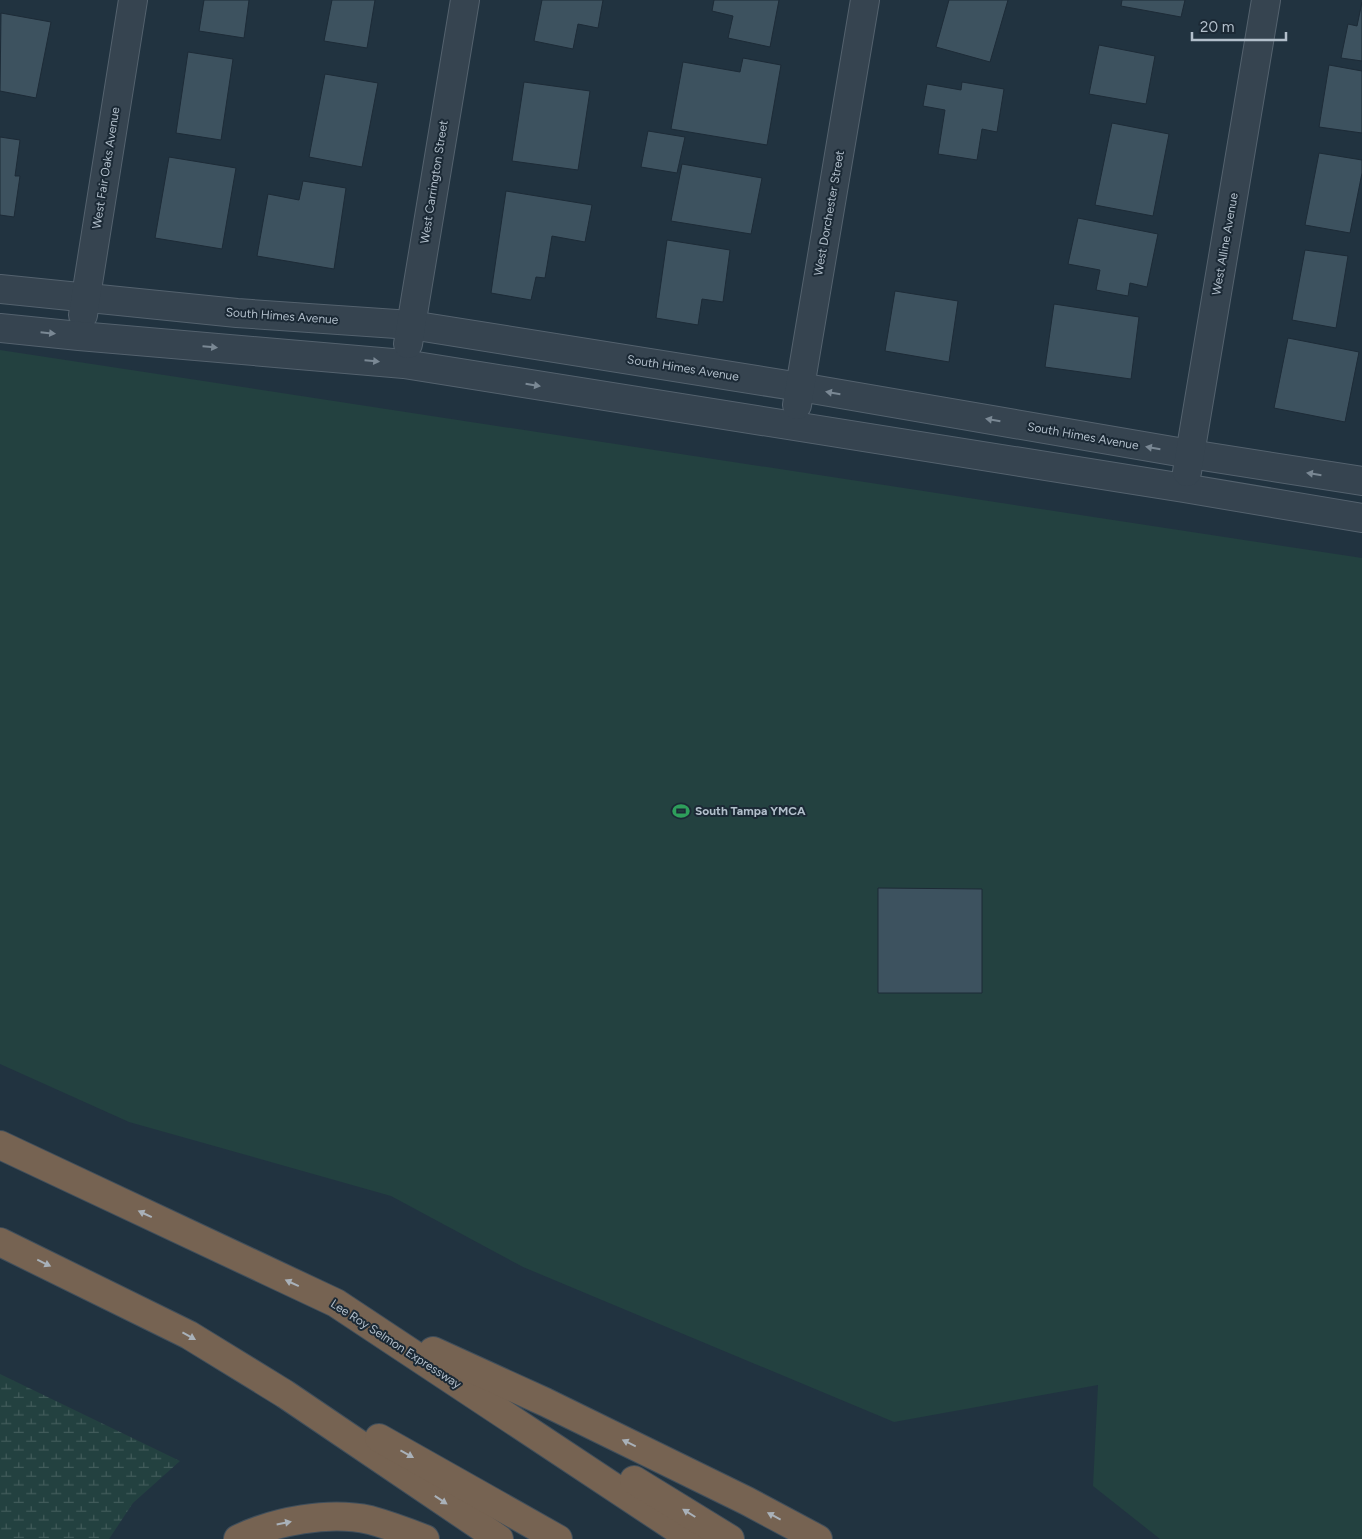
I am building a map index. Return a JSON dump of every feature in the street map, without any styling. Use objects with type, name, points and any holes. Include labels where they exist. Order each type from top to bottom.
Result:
[{"type":"highway","name":"Lee Roy Selmon Expressway","points":[[0,1145],[336,1303],[692,1539]]},
{"type":"highway","points":[[0,1242],[189,1335],[285,1394],[499,1539]]},
{"type":"highway","points":[[336,1303],[730,1539]]},
{"type":"highway","points":[[336,1303],[454,1362],[545,1402],[747,1501],[818,1539]]},
{"type":"highway","points":[[285,1394],[338,1416],[558,1539]]},
{"type":"highway","points":[[238,1539],[254,1531],[281,1524],[340,1517],[369,1520],[425,1539]]},
{"type":"street","name":"West Fair Oaks Avenue","points":[[80,336],[133,0]]},
{"type":"street","name":"West Carrington Street","points":[[404,364],[465,0]]},
{"type":"street","name":"West Dorchester Street","points":[[793,425],[865,0]]},
{"type":"street","name":"West Alline Avenue","points":[[1184,488],[1266,0]]},
{"type":"street","name":"South Himes Avenue","points":[[0,289],[237,312],[411,325],[800,387],[1190,454],[1362,481]]},
{"type":"street","points":[[0,328],[404,364],[636,402],[793,425],[1362,518]]},
{"type":"street","points":[[636,402],[642,362]]},
{"type":"green space","name":"South Tampa YMCA","points":[[0,350],[1362,558],[1362,1539],[1160,1539],[1093,1486],[1098,1385],[894,1422],[523,1267],[391,1196],[129,1122],[0,1064]]},
{"type":"green space","points":[[0,1374],[180,1461],[133,1503],[109,1539],[0,1539]]},
{"type":"building","points":[[204,0],[249,0],[244,38],[199,31]]},
{"type":"building","points":[[332,0],[375,0],[367,48],[324,41]]},
{"type":"building","points":[[542,0],[603,0],[598,28],[578,24],[573,49],[534,41]]},
{"type":"building","points":[[714,0],[779,0],[770,47],[728,38],[733,16],[712,11]]},
{"type":"building","points":[[949,0],[1008,0],[990,62],[936,47]]},
{"type":"building","points":[[1122,0],[1185,0],[1181,17],[1121,6]]},
{"type":"building","points":[[1362,2],[1362,61],[1341,58],[1348,24],[1357,26]]},
{"type":"building","points":[[1,13],[51,22],[36,98],[0,91]]},
{"type":"building","points":[[1099,45],[1155,56],[1146,104],[1089,94]]},
{"type":"building","points":[[188,52],[233,59],[221,140],[176,133]]},
{"type":"building","points":[[743,58],[781,65],[767,145],[671,129],[683,62],[740,72]]},
{"type":"building","points":[[1329,65],[1362,71],[1362,133],[1319,127]]},
{"type":"building","points":[[325,74],[378,83],[362,167],[309,157]]},
{"type":"building","points":[[524,82],[590,91],[578,170],[512,161]]},
{"type":"building","points":[[962,82],[1004,89],[997,132],[982,129],[977,160],[938,154],[945,110],[923,106],[927,84],[961,90]]},
{"type":"building","points":[[1112,123],[1169,134],[1153,216],[1095,205]]},
{"type":"building","points":[[648,131],[685,137],[677,173],[641,167]]},
{"type":"building","points":[[0,137],[20,140],[15,176],[20,176],[14,217],[0,215]]},
{"type":"building","points":[[1319,153],[1362,160],[1362,173],[1350,233],[1305,225]]},
{"type":"building","points":[[169,157],[236,168],[222,249],[155,238]]},
{"type":"building","points":[[682,164],[762,178],[751,234],[671,221]]},
{"type":"building","points":[[303,181],[346,188],[334,269],[257,256],[268,194],[299,200]]},
{"type":"building","points":[[506,191],[592,205],[585,242],[552,236],[545,278],[536,277],[531,300],[491,293]]},
{"type":"building","points":[[1078,218],[1158,234],[1147,287],[1130,283],[1128,296],[1096,290],[1100,270],[1068,264]]},
{"type":"building","points":[[667,240],[730,250],[723,302],[702,299],[698,325],[656,318]]},
{"type":"building","points":[[1305,250],[1348,256],[1336,328],[1292,320]]},
{"type":"building","points":[[895,291],[958,301],[949,362],[885,351]]},
{"type":"building","points":[[1054,304],[1139,317],[1131,379],[1045,367]]},
{"type":"building","points":[[1288,338],[1359,352],[1345,422],[1274,408]]},
{"type":"building","points":[[878,888],[982,889],[982,993],[878,993]]},
{"type":"place","name":"South Tampa YMCA","points":[[681,811]]}]
